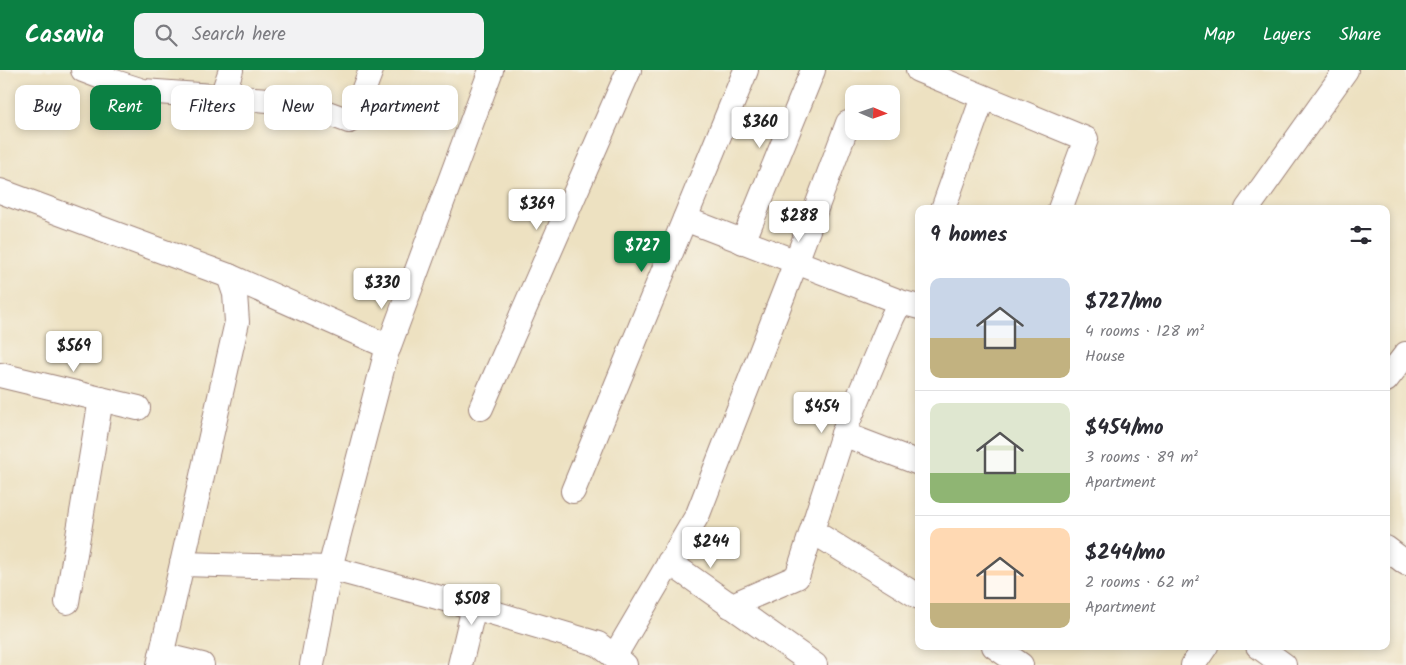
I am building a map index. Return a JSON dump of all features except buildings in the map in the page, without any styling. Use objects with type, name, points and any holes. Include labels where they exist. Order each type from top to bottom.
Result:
[{"type":"street","points":[[226,85],[231,70]]},
{"type":"street","points":[[254,99],[303,104],[349,121],[353,118],[372,70]]},
{"type":"street","points":[[312,665],[330,568],[388,347],[492,70]]},
{"type":"street","points":[[481,408],[629,70]]},
{"type":"street","points":[[573,491],[746,70]]},
{"type":"street","points":[[743,242],[813,70]]},
{"type":"street","points":[[918,70],[1086,140],[1062,205]]},
{"type":"street","points":[[1250,205],[1346,70]]},
{"type":"street","points":[[93,72],[142,91],[171,93]]},
{"type":"street","points":[[943,205],[983,97]]},
{"type":"street","points":[[182,564],[330,568],[474,607],[598,644],[619,661],[669,562],[698,514],[845,131]]},
{"type":"street","points":[[0,191],[229,276],[388,347]]},
{"type":"street","points":[[685,220],[909,304],[843,434],[797,577],[730,606]]},
{"type":"street","points":[[202,665],[160,660],[237,322],[235,294],[229,276]]},
{"type":"street","points":[[0,375],[138,408]]},
{"type":"street","points":[[67,602],[101,399]]},
{"type":"street","points":[[843,434],[915,461]]},
{"type":"street","points":[[812,531],[915,595]]},
{"type":"street","points":[[1390,551],[1406,563]]},
{"type":"street","points":[[669,562],[815,665]]},
{"type":"street","points":[[460,665],[474,607]]},
{"type":"street","points":[[1000,650],[1022,665]]},
{"type":"street","points":[[1193,665],[1203,650]]},
{"type":"street","points":[[1263,650],[1284,665]]}]
